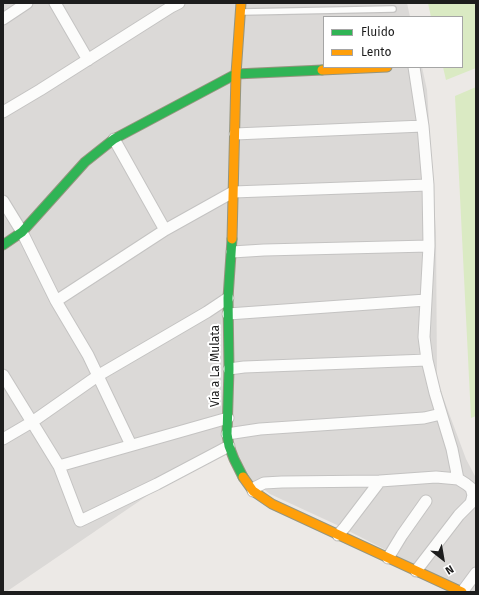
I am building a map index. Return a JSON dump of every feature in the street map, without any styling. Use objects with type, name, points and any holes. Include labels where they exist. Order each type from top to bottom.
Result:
[{"type":"street","points":[[3,19],[27,3]]},
{"type":"street","points":[[54,3],[88,60]]},
{"type":"street","points":[[3,112],[88,60],[173,4]]},
{"type":"street","name":"Vía a La Mulata","points":[[240,7],[236,74],[232,252],[228,298],[229,369],[227,434],[229,446],[244,479],[253,491],[272,504],[462,592]]},
{"type":"street","points":[[3,245],[22,232],[85,162],[114,139],[236,74],[365,68]]},
{"type":"street","points":[[414,68],[424,126],[428,186],[429,246],[424,337],[427,360],[452,449],[458,479]]},
{"type":"street","points":[[235,134],[424,126]]},
{"type":"street","points":[[114,139],[165,230]]},
{"type":"street","points":[[56,301],[165,230],[233,192],[428,186]]},
{"type":"street","points":[[3,201],[22,232],[56,301],[99,375],[131,445]]},
{"type":"street","points":[[232,252],[429,246]]},
{"type":"street","points":[[3,439],[32,422],[99,375],[228,298]]},
{"type":"street","points":[[228,314],[426,300]]},
{"type":"street","points":[[229,369],[244,367],[427,360]]},
{"type":"street","points":[[3,375],[59,466],[80,521],[158,484],[229,446]]},
{"type":"street","points":[[227,434],[260,428],[424,418],[441,414]]},
{"type":"street","points":[[59,466],[228,418]]},
{"type":"street","points":[[253,491],[256,487],[264,483],[380,481],[436,477],[458,479],[471,488],[473,495],[471,503],[459,515],[416,571]]},
{"type":"street","points":[[338,535],[350,522],[380,481]]},
{"type":"street","points":[[388,558],[426,501]]},
{"type":"street","points":[[462,592],[476,573]]},
{"type":"lane","points":[[240,7],[393,8]]},
{"type":"shaded area","points":[[3,3],[407,3],[410,16],[323,16],[323,68],[422,68],[427,90],[436,232],[437,381],[466,459],[476,478],[476,592],[468,592],[337,525],[270,494],[244,474],[226,442],[6,592],[3,592]]},
{"type":"green space","points":[[428,3],[476,3],[476,68],[446,80],[443,68],[463,68],[463,16],[431,16]]},
{"type":"green space","points":[[476,87],[476,416],[471,418],[455,96]]},
{"type":"traffic: fast","points":[[3,245],[22,232],[85,162],[114,139],[236,74],[322,70]]},
{"type":"traffic: fast","points":[[232,239],[228,298],[229,369],[227,434],[229,446],[243,477]]},
{"type":"traffic: slow","points":[[232,239],[236,74],[241,3]]},
{"type":"traffic: slow","points":[[322,70],[365,68]]},
{"type":"traffic: slow","points":[[243,477],[253,491],[272,504],[462,592]]}]
